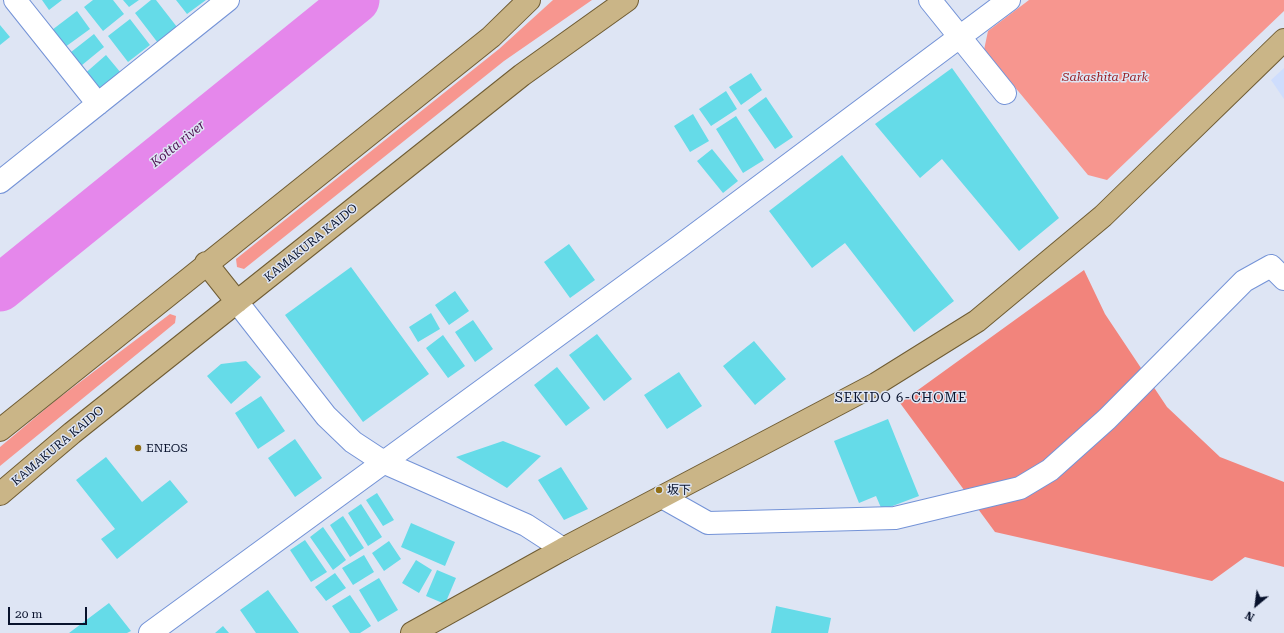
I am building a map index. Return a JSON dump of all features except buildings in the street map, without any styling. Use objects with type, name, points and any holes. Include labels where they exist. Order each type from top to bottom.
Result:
[{"type":"main road","points":[[0,430],[206,263],[491,36],[529,0]]},
{"type":"main road","name":"KAMAKURA KAIDO","points":[[0,494],[72,433],[522,75],[627,0]]},
{"type":"main road","points":[[412,633],[563,549],[876,384],[977,321],[1103,216],[1284,40]]},
{"type":"main road","points":[[206,263],[237,302]]},
{"type":"street","points":[[15,0],[98,104]]},
{"type":"street","points":[[0,182],[228,0]]},
{"type":"street","points":[[930,0],[1005,93]]},
{"type":"street","points":[[150,633],[385,463],[680,246],[1009,0]]},
{"type":"street","points":[[662,497],[708,523],[895,518],[1020,488],[1050,470],[1107,419],[1244,280],[1280,267]]},
{"type":"street","points":[[237,302],[326,416],[353,442],[385,463],[526,524],[563,549]]},
{"type":"shaded area","points":[[1284,68],[1284,99],[1271,80]]},
{"type":"shaded area","points":[[1084,270],[1105,314],[1167,407],[1220,457],[1284,482],[1284,567],[1245,557],[1212,581],[995,532],[900,403]]},
{"type":"green space","points":[[553,0],[592,0],[504,61],[244,269],[237,267],[236,259],[499,49]]},
{"type":"green space","name":"Sakashita Park","points":[[1029,0],[1284,0],[1284,11],[1107,180],[1088,175],[984,50],[988,31]]},
{"type":"green space","points":[[170,314],[176,316],[175,323],[0,466],[0,447],[55,401]]},
{"type":"waterway","name":"Kotta river","points":[[0,288],[356,0]]},
{"type":"place","name":"ENEOS","points":[[138,448]]},
{"type":"place","name":"坂下","points":[[659,490]]},
{"type":"district","name":"SEKIDO 6-CHOME","points":[[901,398]]}]
